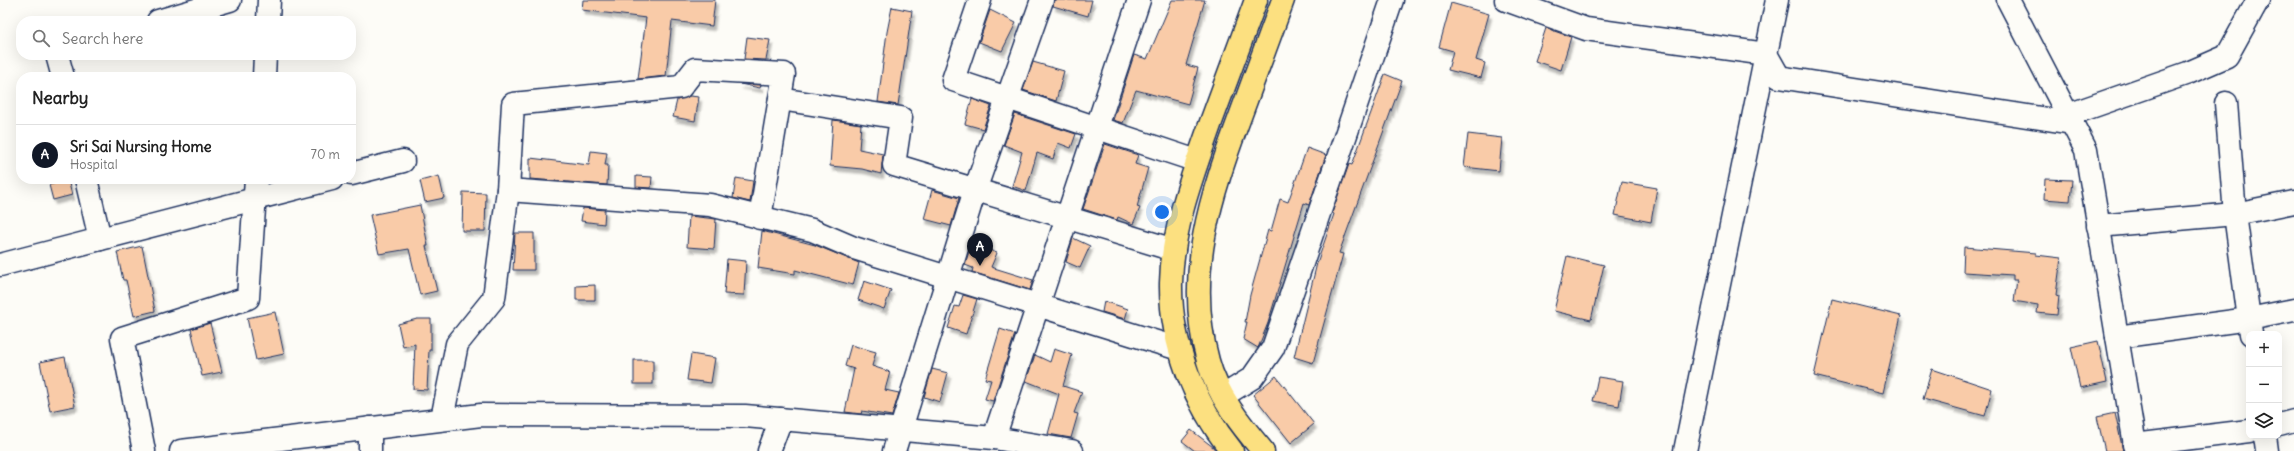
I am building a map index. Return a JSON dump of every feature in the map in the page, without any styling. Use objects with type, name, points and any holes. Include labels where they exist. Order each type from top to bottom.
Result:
[{"type":"highway","points":[[1232,451],[1204,408],[1179,349],[1173,318],[1171,283],[1174,250],[1183,206],[1197,161],[1256,0]]},
{"type":"highway","points":[[1263,451],[1245,429],[1223,396],[1208,362],[1201,325],[1199,282],[1202,240],[1209,207],[1221,167],[1283,0]]},
{"type":"street","points":[[175,16],[230,0]]},
{"type":"street","points":[[268,16],[269,0]]},
{"type":"street","points":[[980,0],[953,80],[1197,161]]},
{"type":"street","points":[[894,451],[902,430],[975,190],[1006,98],[1042,0]]},
{"type":"street","points":[[994,438],[1139,0]]},
{"type":"street","points":[[1223,396],[1252,378],[1273,348],[1392,0]]},
{"type":"street","points":[[1506,0],[1586,28],[1766,54]]},
{"type":"street","points":[[1685,451],[1777,0]]},
{"type":"street","points":[[2008,0],[2086,150],[2135,448],[2246,430]]},
{"type":"street","points":[[1766,54],[1779,77],[2070,119],[2188,73],[2227,56],[2258,0]]},
{"type":"street","points":[[58,60],[61,72]]},
{"type":"street","points":[[264,72],[265,60]]},
{"type":"street","points":[[442,419],[457,344],[494,298],[508,190],[513,104],[681,87],[695,69],[784,74],[760,218]]},
{"type":"street","points":[[780,99],[901,118],[894,165],[1174,250]]},
{"type":"street","points":[[2226,103],[2235,214],[2250,327]]},
{"type":"street","points":[[356,173],[403,161]]},
{"type":"street","points":[[87,184],[100,239]]},
{"type":"street","points":[[0,264],[100,239],[256,189],[294,184]]},
{"type":"street","points":[[144,451],[122,338],[248,298],[256,189]]},
{"type":"street","points":[[508,190],[710,205],[812,230],[854,248],[1179,349]]},
{"type":"street","points":[[2098,226],[2235,214],[2294,202]]},
{"type":"street","points":[[2117,337],[2250,327],[2294,310]]},
{"type":"street","points":[[181,451],[256,446],[370,428],[482,415],[745,416],[994,438],[1024,447],[1072,451]]},
{"type":"street","points":[[769,451],[781,419]]},
{"type":"street","points":[[2282,424],[2294,421]]},
{"type":"street","points":[[370,428],[370,451]]},
{"type":"street","points":[[2265,439],[2267,451]]},
{"type":"building","points":[[583,0],[715,0],[712,26],[672,21],[666,76],[638,79],[646,18],[582,10]]},
{"type":"building","points":[[1054,0],[1092,0],[1088,16],[1053,6]]},
{"type":"building","points":[[1172,0],[1205,0],[1186,65],[1198,68],[1188,104],[1136,90],[1123,123],[1113,120],[1134,55],[1147,59]]},
{"type":"building","points":[[1451,3],[1489,14],[1476,60],[1485,63],[1481,78],[1448,70],[1453,51],[1439,47]]},
{"type":"building","points":[[892,7],[912,11],[898,105],[878,102],[887,32]]},
{"type":"building","points":[[990,10],[1016,23],[1002,51],[979,42]]},
{"type":"building","points":[[1546,28],[1571,37],[1561,70],[1535,61]]},
{"type":"building","points":[[747,37],[770,40],[766,60],[744,59]]},
{"type":"building","points":[[1033,62],[1064,71],[1056,101],[1023,90]]},
{"type":"building","points":[[1385,74],[1402,81],[1339,253],[1343,254],[1313,363],[1294,357],[1317,263],[1349,164],[1352,165]]},
{"type":"building","points":[[740,84],[761,85],[760,88]]},
{"type":"building","points":[[690,96],[699,97],[695,121],[673,117],[677,100]]},
{"type":"building","points":[[972,99],[991,106],[983,129],[965,124]]},
{"type":"building","points":[[1015,114],[1076,134],[1071,148],[1058,143],[1053,159],[1037,153],[1026,191],[1012,186],[1022,152],[1004,145]]},
{"type":"building","points":[[833,120],[861,124],[859,149],[883,154],[881,174],[862,169],[830,166]]},
{"type":"building","points":[[1468,134],[1502,138],[1499,171],[1464,167]]},
{"type":"building","points":[[1105,144],[1138,155],[1135,164],[1148,168],[1137,207],[1140,208],[1133,224],[1118,217],[1117,220],[1083,209]]},
{"type":"building","points":[[1307,148],[1326,155],[1309,205],[1304,203],[1268,323],[1258,348],[1243,339],[1247,322],[1245,322],[1250,295],[1268,230],[1271,231],[1280,199],[1288,202]]},
{"type":"building","points":[[591,151],[607,153],[605,165],[608,165],[607,185],[530,179],[530,158],[589,165]]},
{"type":"building","points":[[439,176],[444,198],[425,202],[420,181]]},
{"type":"building","points":[[636,176],[652,177],[651,188],[636,187]]},
{"type":"building","points":[[736,178],[753,181],[750,202],[733,198]]},
{"type":"building","points":[[2045,179],[2072,180],[2070,201],[2044,199]]},
{"type":"building","points":[[1622,182],[1657,188],[1651,222],[1615,215]]},
{"type":"building","points":[[69,184],[72,195],[53,200],[49,185]]},
{"type":"building","points":[[932,190],[959,198],[951,226],[924,219]]},
{"type":"building","points":[[463,192],[486,193],[485,231],[462,231]]},
{"type":"building","points":[[420,205],[428,246],[426,246],[437,291],[420,295],[409,249],[379,254],[370,215]]},
{"type":"building","points":[[583,208],[605,210],[604,224],[581,221]]},
{"type":"building","points":[[689,216],[716,219],[714,249],[687,247]]},
{"type":"building","points":[[762,231],[815,245],[859,263],[853,285],[795,270],[795,274],[758,268]]},
{"type":"building","points":[[515,233],[534,233],[534,270],[513,270]]},
{"type":"building","points":[[1073,238],[1090,246],[1080,268],[1066,262]]},
{"type":"building","points":[[142,246],[155,311],[134,316],[126,280],[123,280],[117,252]]},
{"type":"building","points":[[1964,247],[2036,253],[2036,255],[2061,258],[2056,295],[2059,296],[2057,315],[2037,313],[2038,305],[2014,301],[2017,280],[2013,280],[2013,275],[1963,272]]},
{"type":"building","points":[[984,248],[997,253],[991,267],[1033,280],[1030,290],[972,272],[973,268],[965,265],[969,251],[981,256]]},
{"type":"building","points":[[1567,256],[1604,265],[1591,320],[1554,311]]},
{"type":"building","points":[[727,259],[746,261],[744,295],[724,294]]},
{"type":"building","points":[[864,281],[891,290],[884,309],[858,300]]},
{"type":"building","points":[[595,285],[595,300],[576,300],[576,286]]},
{"type":"building","points":[[963,295],[977,299],[966,334],[948,328],[955,306],[959,307]]},
{"type":"building","points":[[1832,299],[1901,316],[1883,393],[1814,376]]},
{"type":"building","points":[[1104,301],[1128,309],[1125,319],[1102,312]]},
{"type":"building","points":[[275,312],[284,354],[256,360],[247,318]]},
{"type":"building","points":[[417,319],[431,319],[431,350],[429,350],[427,390],[413,389],[415,344],[403,347],[398,324]]},
{"type":"building","points":[[210,323],[222,372],[202,376],[191,329]]},
{"type":"building","points":[[1000,329],[1015,334],[993,401],[985,399],[991,380],[985,379]]},
{"type":"building","points":[[2098,341],[2107,382],[2080,388],[2071,347]]},
{"type":"building","points":[[851,345],[876,352],[872,366],[890,372],[885,390],[899,393],[892,416],[862,411],[861,414],[845,412],[854,369],[845,366]]},
{"type":"building","points":[[1054,349],[1072,355],[1063,386],[1082,392],[1074,413],[1078,414],[1071,438],[1048,434],[1059,394],[1026,381],[1035,355],[1050,362]]},
{"type":"building","points":[[691,354],[715,358],[711,383],[687,380]]},
{"type":"building","points":[[65,357],[75,406],[50,411],[40,362]]},
{"type":"building","points":[[634,360],[653,360],[653,384],[634,384]]},
{"type":"building","points":[[932,369],[948,373],[940,402],[924,397]]},
{"type":"building","points":[[1932,369],[1992,389],[1985,416],[1923,399]]},
{"type":"building","points":[[1276,376],[1314,424],[1291,443],[1253,395]]},
{"type":"building","points":[[1598,377],[1623,381],[1619,406],[1593,401]]},
{"type":"building","points":[[2115,413],[2123,451],[2105,451],[2097,417]]},
{"type":"building","points":[[1191,430],[1216,451],[1195,451],[1182,441]]},
{"type":"place","name":"Sri Sai Nursing Home","points":[[980,266]]}]
